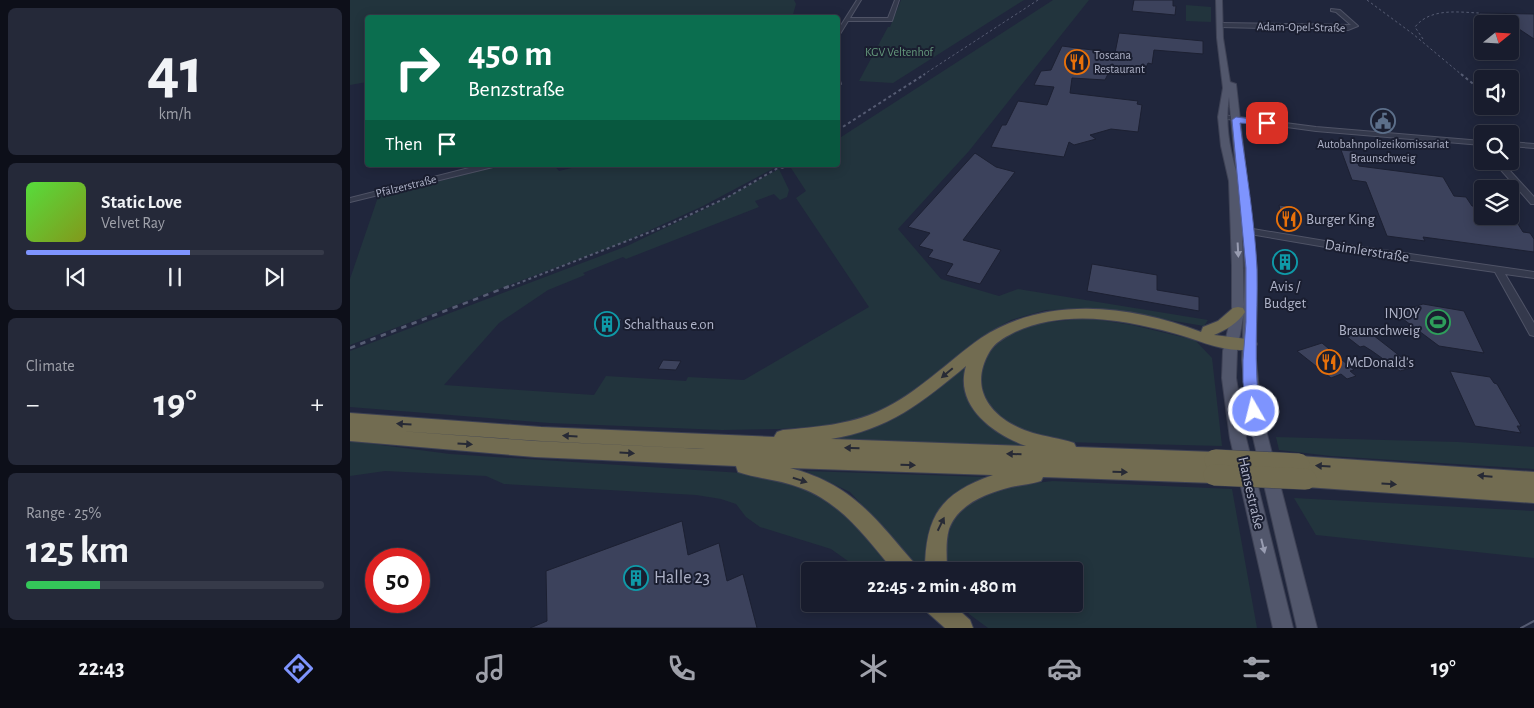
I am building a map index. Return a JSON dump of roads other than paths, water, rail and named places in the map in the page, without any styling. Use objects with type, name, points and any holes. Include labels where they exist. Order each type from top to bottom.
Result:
[{"type":"highway","points":[[1208,331],[1223,325],[1238,312]]},
{"type":"highway","points":[[704,450],[841,431],[864,425],[916,399],[971,352],[1000,334],[1010,328],[1037,318],[1073,313],[1107,315],[1181,330],[1198,336],[1249,344]]},
{"type":"highway","points":[[1181,330],[1208,331],[1232,340]]},
{"type":"highway","points":[[1000,334],[984,348],[975,362],[971,375],[976,400],[988,416],[1005,429],[1032,441],[1049,445],[1214,468]]},
{"type":"highway","points":[[350,420],[541,434],[704,450],[1071,470],[1214,468],[1534,480]]},
{"type":"highway","points":[[350,434],[535,449],[704,450],[1133,458]]},
{"type":"highway","points":[[704,450],[812,484],[838,497],[859,515],[899,562]]},
{"type":"highway","points":[[935,562],[936,535],[945,517],[957,502],[971,492],[996,482],[1071,470]]},
{"type":"highway","points":[[1302,472],[1534,494]]},
{"type":"highway","points":[[945,612],[964,628]]},
{"type":"highway","points":[[955,612],[964,628]]},
{"type":"main road","name":"Hansestraße","points":[[1221,0],[1227,88],[1222,117],[1225,146],[1234,181],[1252,296],[1249,382],[1254,411],[1307,628]]},
{"type":"main road","name":"Hansestraße","points":[[1223,25],[1236,120],[1242,230],[1238,312],[1232,340],[1229,378],[1238,438],[1283,628]]},
{"type":"street","points":[[840,30],[860,0]]},
{"type":"street","points":[[847,19],[890,20],[897,0]]},
{"type":"street","name":"Adam-Opel-Straße","points":[[1223,25],[1348,28],[1355,26],[1338,11],[1333,10]]},
{"type":"street","points":[[1222,117],[1344,132],[1474,142]]},
{"type":"street","points":[[1519,145],[1534,146]]},
{"type":"street","name":"Pfälzerstraße","points":[[350,200],[482,167]]},
{"type":"street","points":[[1505,170],[1534,202]]},
{"type":"street","name":"Daimlerstraße","points":[[1242,230],[1534,275]]},
{"type":"street","points":[[1498,270],[1534,332]]},
{"type":"tram line","points":[[1521,628],[1534,621]]},
{"type":"railway","points":[[923,75],[1038,0]]},
{"type":"railway","points":[[1367,0],[1413,34],[1462,75]]},
{"type":"railway","points":[[1423,39],[1415,27],[1428,17],[1444,12],[1479,13]]},
{"type":"railway","points":[[840,129],[925,74]]},
{"type":"railway","points":[[1461,74],[1474,85]]},
{"type":"railway","points":[[506,288],[668,225],[728,197],[780,167]]},
{"type":"railway","points":[[350,348],[509,286]]},
{"type":"place","name":"Toscana Restaurant","points":[[1077,62]]},
{"type":"place","name":"Autobahnpolizeikomissariat Braunschweig","points":[[1383,121]]},
{"type":"place","name":"Burger King","points":[[1289,219]]},
{"type":"place","name":"Avis / Budget","points":[[1285,262]]},
{"type":"place","name":"INJOY Braunschweig","points":[[1438,322]]},
{"type":"place","name":"Schalthaus e.on","points":[[607,324]]},
{"type":"place","name":"McDonald's","points":[[1329,362]]},
{"type":"place","name":"Halle 23","points":[[636,578]]},
{"type":"park label","name":"KGV Veltenhof","points":[[899,52]]}]
